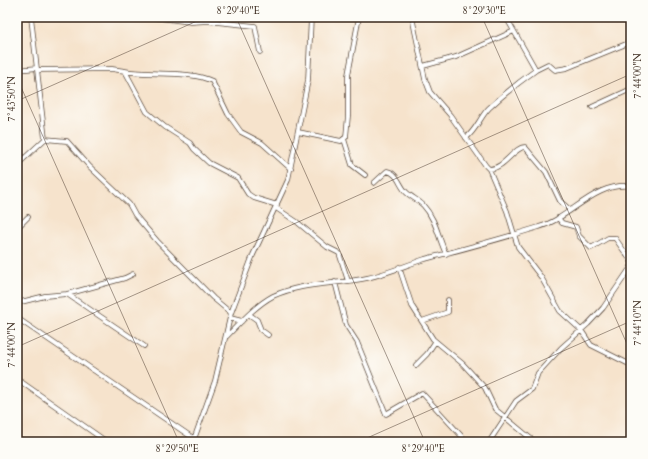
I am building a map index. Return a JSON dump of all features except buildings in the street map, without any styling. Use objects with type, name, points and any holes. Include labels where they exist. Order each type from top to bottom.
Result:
[{"type":"street","points":[[31,17],[45,139]]},
{"type":"street","points":[[152,17],[191,22],[207,21],[255,26],[260,52]]},
{"type":"street","points":[[194,441],[206,408],[227,336],[231,315],[253,255],[277,207],[288,180],[308,80],[311,17]]},
{"type":"street","points":[[360,17],[348,74],[348,116],[344,139],[352,165],[365,175]]},
{"type":"street","points":[[414,17],[423,66],[430,92],[450,115],[489,169],[507,210],[518,247],[541,277],[560,311],[581,330],[591,345],[631,365]]},
{"type":"street","points":[[506,17],[536,70]]},
{"type":"street","points":[[423,66],[456,57],[514,31]]},
{"type":"street","points":[[466,138],[472,133],[488,109],[502,94],[536,70],[548,64],[555,70],[567,68],[631,42]]},
{"type":"street","points":[[17,70],[112,69],[176,76],[195,75],[212,81],[228,114],[241,132],[262,143],[291,169]]},
{"type":"street","points":[[125,71],[147,112],[165,127],[190,143],[194,149],[209,163],[238,178],[248,194],[277,207],[326,247],[339,253],[348,281]]},
{"type":"street","points":[[592,108],[631,89]]},
{"type":"street","points":[[298,132],[331,140],[341,141],[344,139]]},
{"type":"street","points":[[17,165],[45,139]]},
{"type":"street","points":[[45,139],[67,142],[90,167],[129,204],[135,215],[158,242],[231,315],[242,321]]},
{"type":"street","points":[[489,169],[500,165],[521,148],[525,148],[546,172],[560,201],[570,210]]},
{"type":"street","points":[[374,183],[388,171],[391,172],[406,191],[417,199],[428,211],[438,231],[446,254]]},
{"type":"street","points":[[227,336],[267,300],[281,293],[311,285],[369,278],[514,235],[548,224],[594,195],[612,187],[631,186]]},
{"type":"street","points":[[17,228],[28,217]]},
{"type":"street","points":[[558,218],[562,223],[576,227],[579,236],[592,248],[608,238],[615,238],[631,262]]},
{"type":"street","points":[[489,442],[504,417],[516,401],[532,389],[538,374],[561,348],[603,308],[631,267]]},
{"type":"street","points":[[399,268],[412,306],[435,342],[463,364],[485,388],[495,409],[535,442]]},
{"type":"street","points":[[346,271],[354,281]]},
{"type":"street","points":[[17,303],[45,296],[67,294],[126,278],[133,274]]},
{"type":"street","points":[[335,282],[346,325],[357,342],[386,414],[422,393],[467,442]]},
{"type":"street","points":[[67,294],[144,346]]},
{"type":"street","points":[[422,321],[448,312],[448,300]]},
{"type":"street","points":[[250,315],[257,320],[261,330],[268,335]]},
{"type":"street","points":[[17,318],[194,441],[199,442]]},
{"type":"street","points":[[416,365],[427,354],[435,342]]},
{"type":"street","points":[[17,379],[107,442]]},
{"type":"street","points":[[17,438],[25,442]]},
{"type":"street","points":[[391,442],[397,442]]}]
